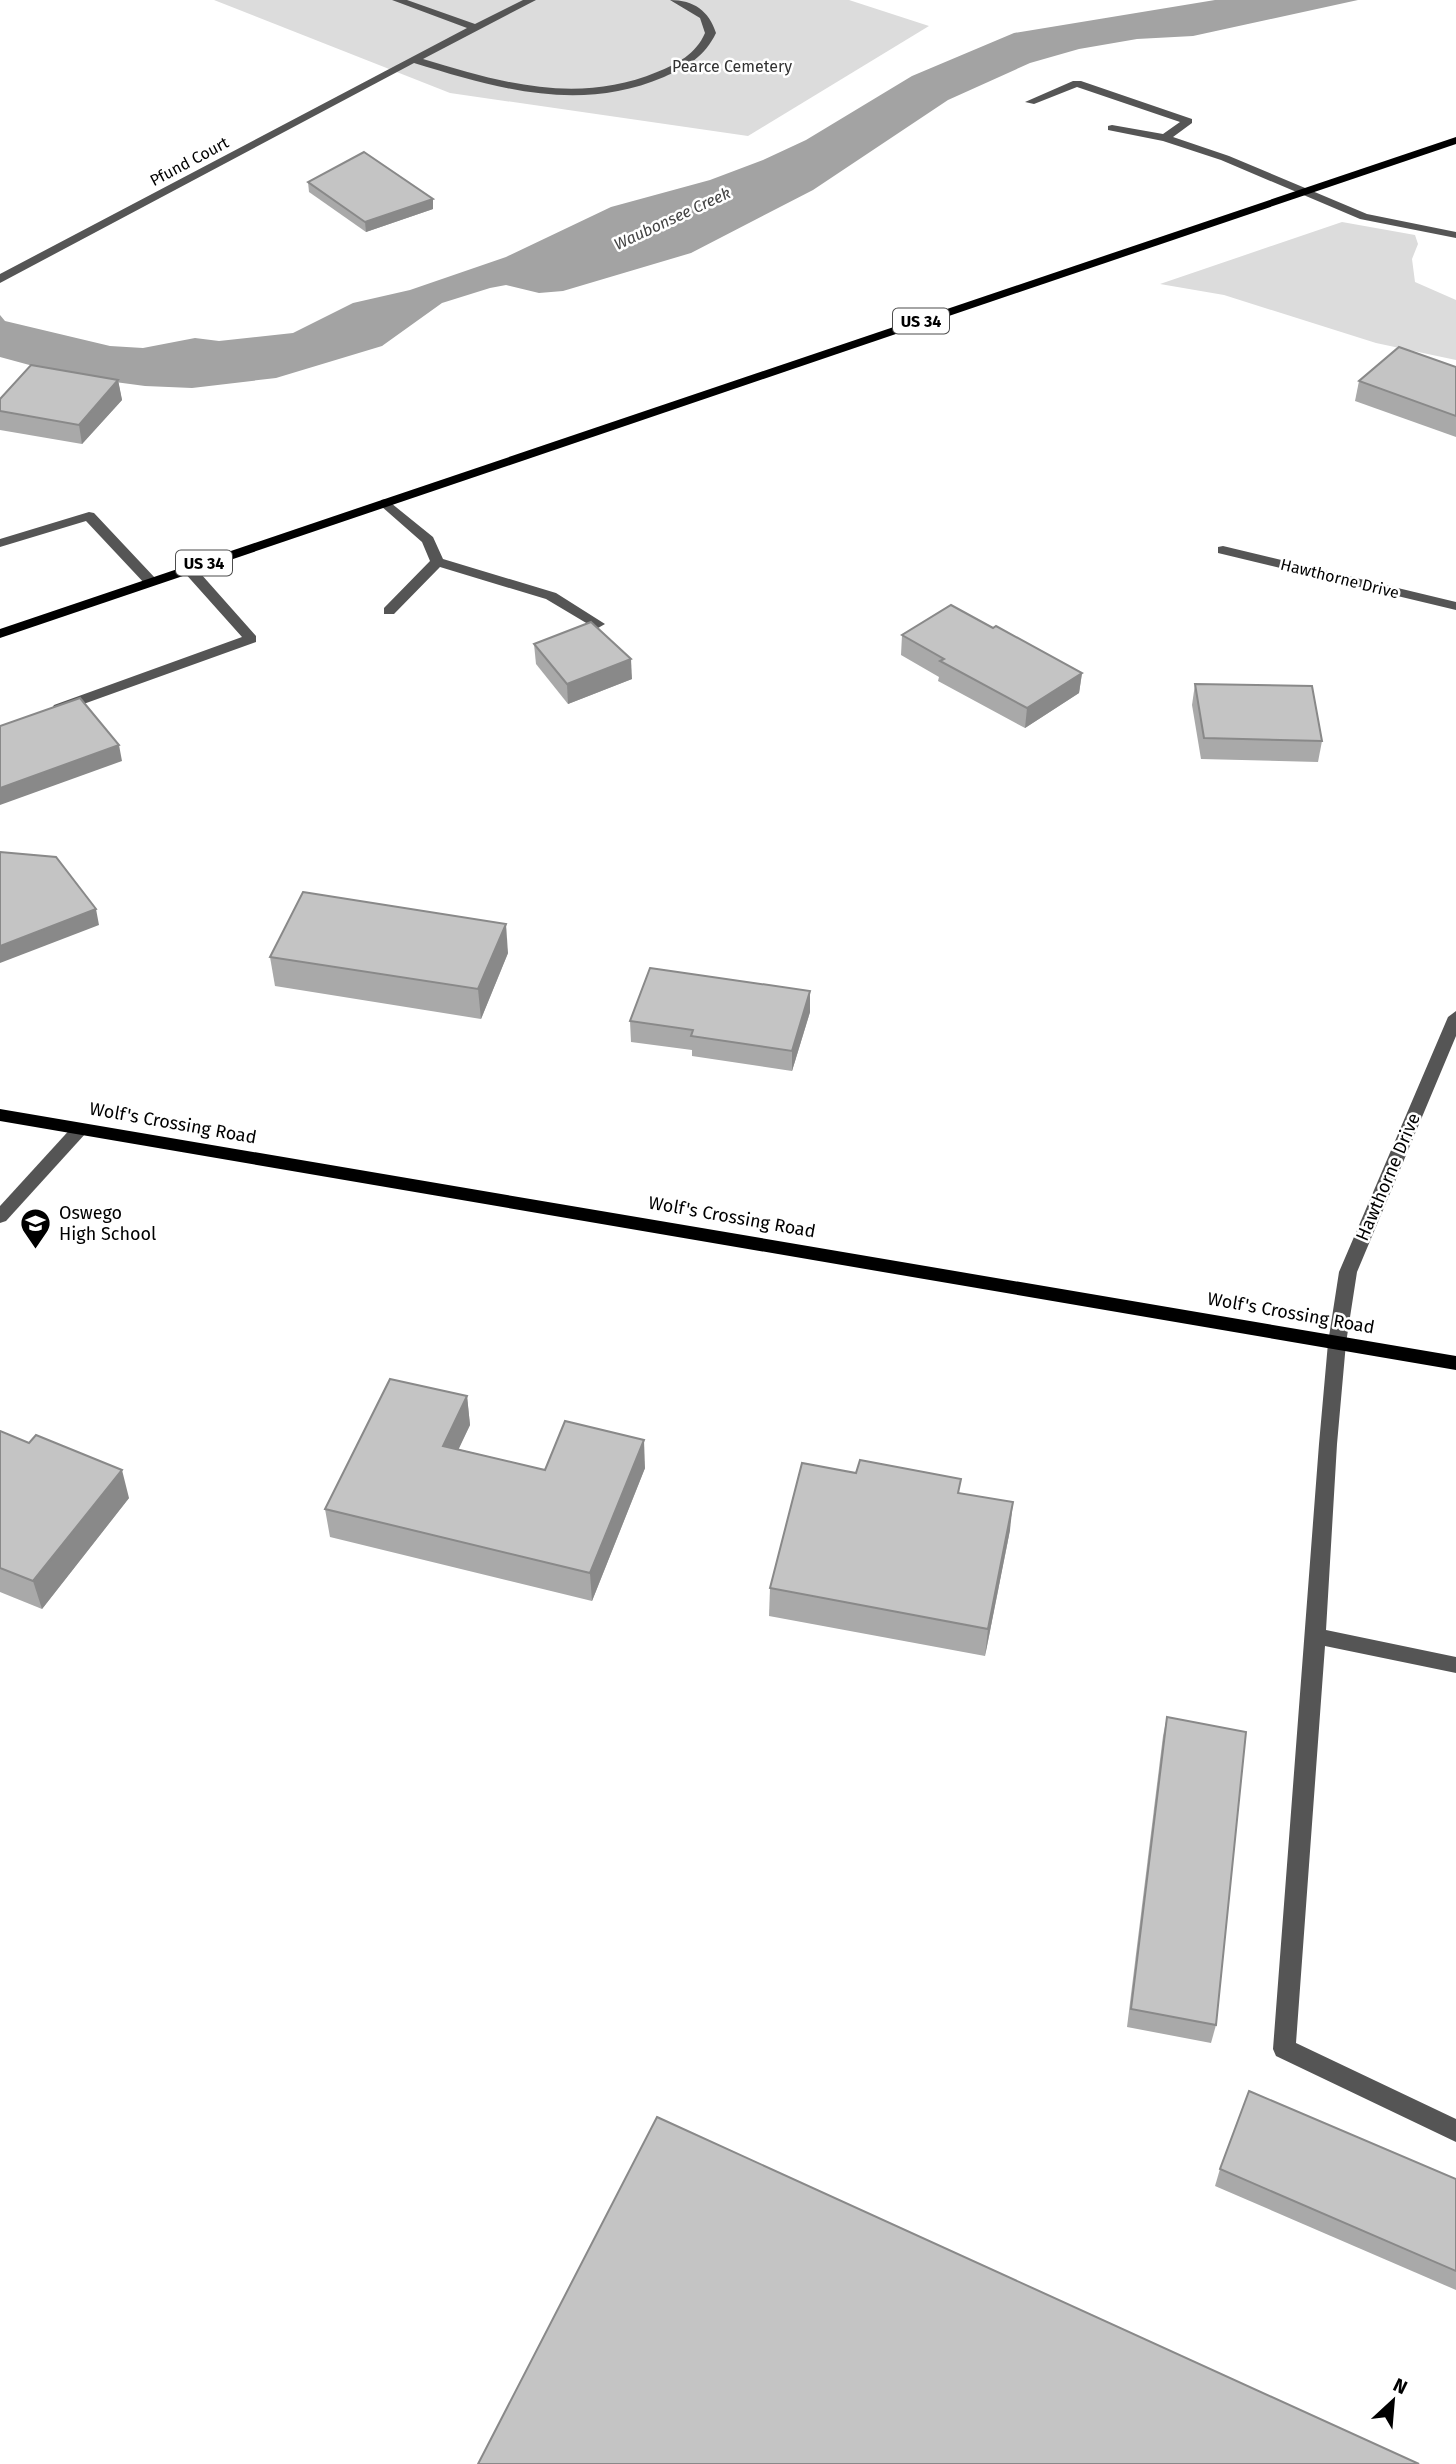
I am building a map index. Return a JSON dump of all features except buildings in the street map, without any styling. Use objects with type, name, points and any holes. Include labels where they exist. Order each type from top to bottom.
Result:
[{"type":"main road","name":"US 34","points":[[0,634],[1456,140]]},
{"type":"main road","name":"Wolf's Crossing Road","points":[[0,1115],[1456,1363]]},
{"type":"street","points":[[397,0],[476,28]]},
{"type":"street","name":"Pfund Court","points":[[0,279],[392,70],[531,0]]},
{"type":"street","points":[[413,59],[537,89],[585,93],[624,89],[647,82],[687,61],[709,38],[710,26],[705,17],[675,0]]},
{"type":"street","points":[[1030,102],[1077,83],[1188,121],[1165,138]]},
{"type":"street","points":[[1112,128],[1165,138],[1225,158],[1364,217],[1456,235]]},
{"type":"street","points":[[386,503],[428,540],[437,562]]},
{"type":"street","points":[[0,543],[89,516],[151,582]]},
{"type":"street","name":"Hawthorne Drive","points":[[1223,550],[1456,606]]},
{"type":"street","points":[[388,611],[437,562]]},
{"type":"street","points":[[437,562],[551,596],[598,624]]},
{"type":"street","points":[[50,711],[251,639],[188,568]]},
{"type":"street","name":"Hawthorne Drive","points":[[1456,1017],[1348,1272],[1337,1343],[1284,2049],[1456,2131]]},
{"type":"street","points":[[0,1217],[80,1129]]},
{"type":"street","points":[[1316,1636],[1456,1665]]},
{"type":"green space","name":"Pearce Cemetery","points":[[214,0],[849,0],[929,26],[748,136],[450,93]]},
{"type":"green space","points":[[1342,222],[1415,235],[1418,244],[1412,259],[1415,282],[1456,300],[1456,360],[1376,343],[1224,295],[1160,284]]},
{"type":"water","name":"Waubonsee Creek","points":[[1215,0],[1358,0],[1193,36],[1137,39],[1079,49],[1030,63],[948,100],[813,190],[691,253],[563,291],[539,293],[506,285],[490,288],[442,303],[382,346],[276,378],[192,388],[145,386],[70,376],[0,357],[0,315],[5,321],[110,346],[143,348],[195,338],[219,341],[293,333],[353,303],[410,290],[506,257],[611,207],[710,180],[763,160],[806,140],[912,76],[1014,33]]},
{"type":"place","name":"Oswego High School","points":[[36,1250]]}]
